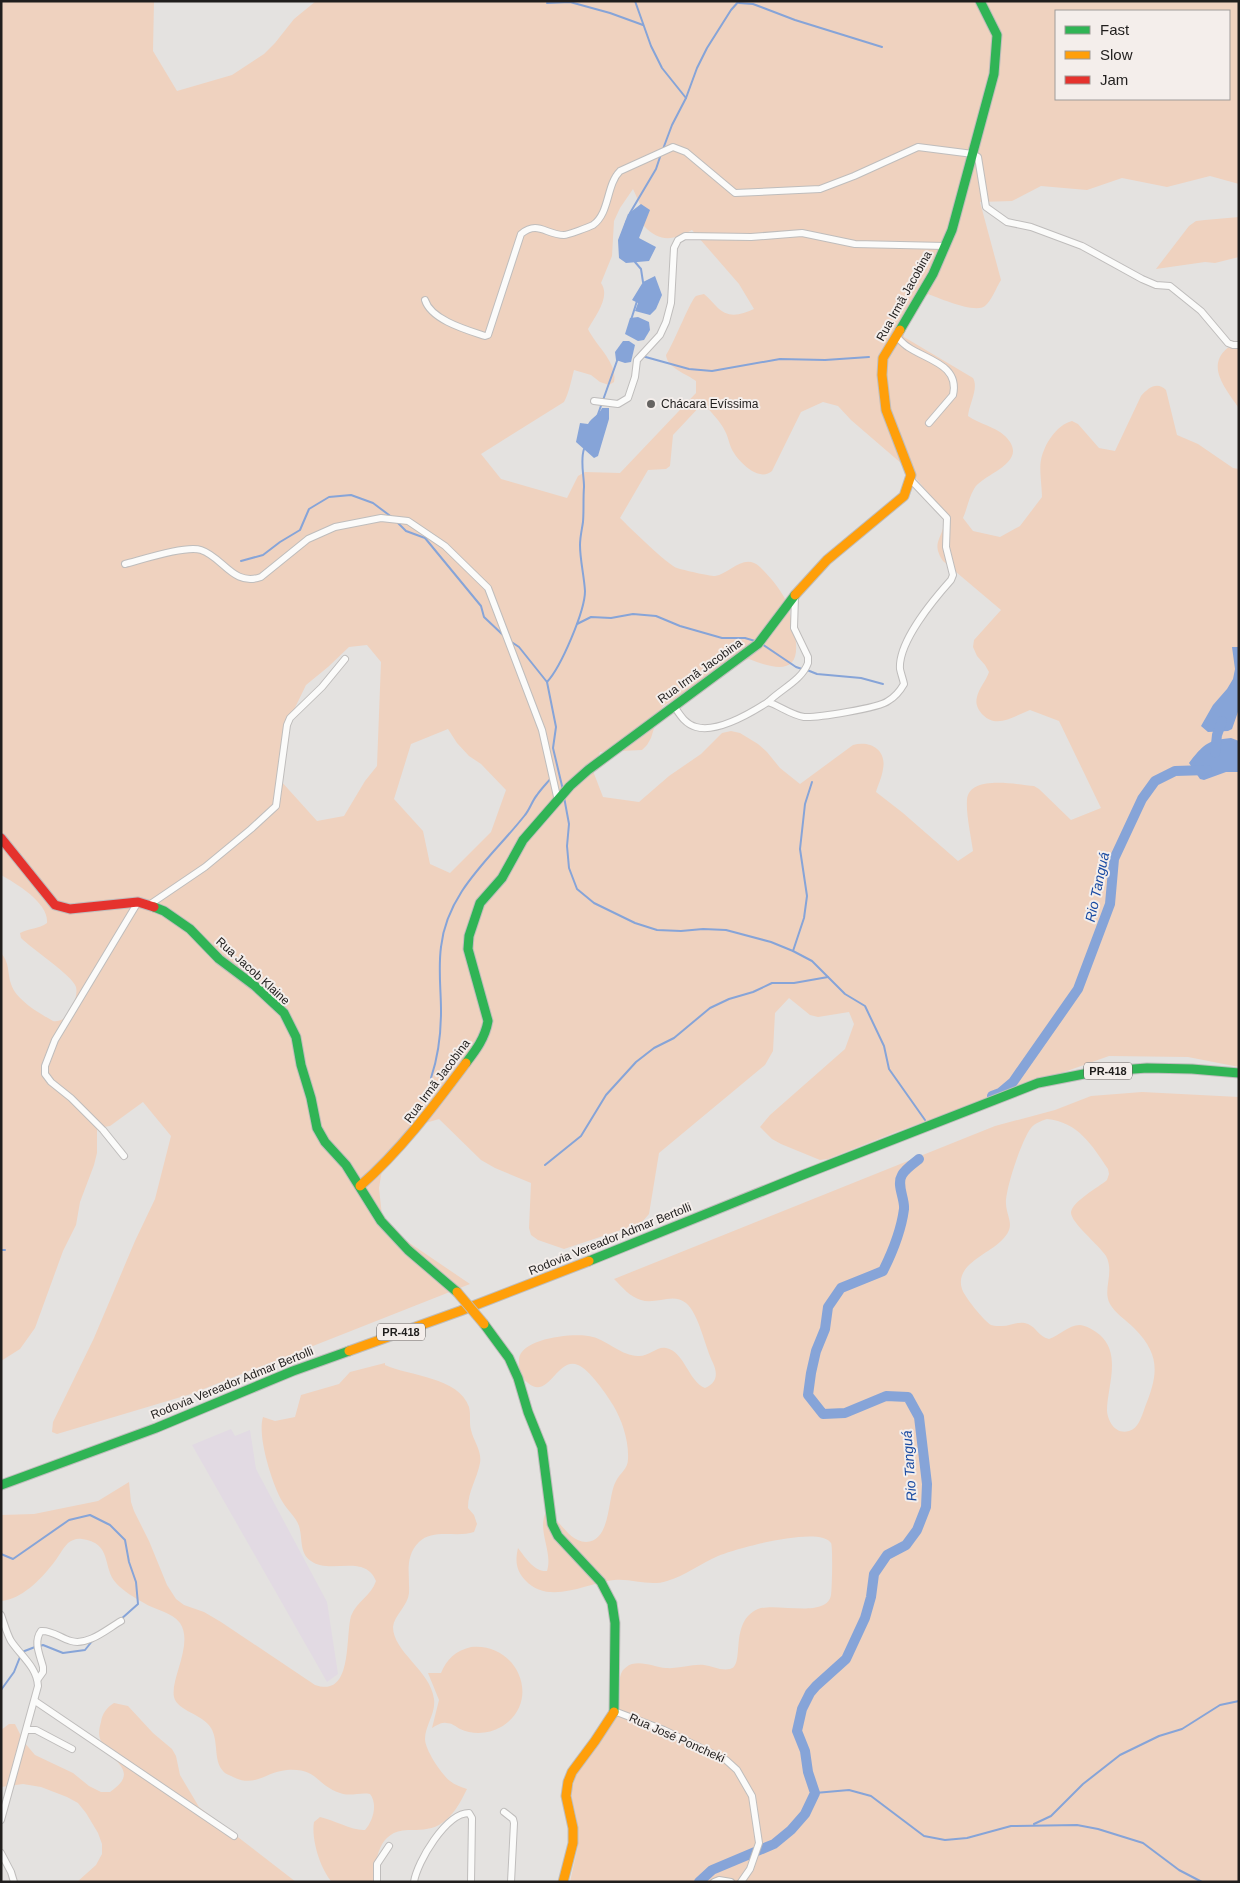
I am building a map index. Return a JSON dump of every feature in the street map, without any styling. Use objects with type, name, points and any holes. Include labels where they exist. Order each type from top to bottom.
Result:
[{"type":"main road","name":"Rua Irmã Jacobina","points":[[360,1186],[413,1134],[479,1046],[486,1033],[488,1021],[468,949],[469,936],[480,903],[502,878],[523,840],[570,786],[588,770],[758,644],[795,596],[827,560],[904,496],[911,475],[886,410],[882,375],[883,358],[933,274],[952,230],[973,154],[994,74],[998,35],[980,1]]},
{"type":"main road","name":"Rua Jacob Klaine","points":[[1,838],[55,905],[70,909],[98,904],[138,902],[149,904],[164,911],[190,928],[219,959],[255,986],[284,1013],[296,1037],[301,1064],[311,1098],[316,1128],[325,1142],[346,1165],[360,1186]]},
{"type":"main road","name":"Rodovia Vereador Admar Bertolli","points":[[1,1485],[156,1428],[293,1371],[460,1311],[604,1256],[800,1176],[1038,1083],[1094,1072],[1147,1068],[1239,1073]]},
{"type":"main road","points":[[360,1186],[381,1221],[408,1250],[457,1292],[509,1358],[518,1378],[528,1412],[542,1448],[552,1524],[558,1536],[601,1582],[612,1603],[615,1623],[614,1711],[572,1772],[568,1782],[566,1796],[573,1828],[573,1843],[563,1882]]},
{"type":"street","points":[[425,300],[427,307],[431,311],[459,328],[485,336],[488,335],[521,234],[527,229],[536,227],[564,236],[593,224],[602,214],[614,177],[620,171],[673,147],[686,152],[735,193],[820,189],[918,147],[973,154],[978,157],[986,207],[1007,222],[1031,227],[1082,246],[1142,279],[1156,285],[1170,286],[1201,311],[1228,343],[1233,345],[1239,344]]},
{"type":"street","points":[[594,401],[618,404],[628,398],[635,377],[637,360],[660,335],[666,322],[671,304],[674,248],[678,240],[685,236],[751,237],[802,233],[855,244],[945,246]]},
{"type":"street","points":[[896,336],[907,347],[946,367],[953,379],[954,395],[928,423]]},
{"type":"street","points":[[768,702],[793,714],[806,717],[836,714],[887,702],[900,691],[904,684],[900,668],[902,654],[926,608],[950,580],[952,574],[946,547],[947,518],[910,479]]},
{"type":"street","points":[[125,564],[184,550],[199,549],[237,576],[252,580],[261,577],[308,539],[335,527],[381,518],[408,521],[445,546],[488,588],[542,730],[558,801]]},
{"type":"street","points":[[674,706],[681,718],[688,724],[696,727],[703,728],[725,724],[749,715],[768,702],[780,690],[799,678],[806,668],[808,657],[794,628],[795,596]]},
{"type":"street","points":[[149,904],[205,867],[252,829],[276,806],[290,718],[322,687],[345,659]]},
{"type":"street","points":[[124,1156],[103,1130],[71,1098],[51,1082],[45,1074],[45,1066],[55,1040],[138,902]]},
{"type":"street","points":[[1,1615],[11,1640],[38,1679],[35,1702],[1,1820]]},
{"type":"street","points":[[38,1679],[43,1672],[36,1642],[37,1636],[41,1631],[47,1630],[72,1642],[86,1641],[122,1621]]},
{"type":"street","points":[[35,1702],[234,1836]]},
{"type":"street","name":"Rua José Poncheki","points":[[614,1711],[664,1730],[726,1760],[738,1770],[752,1796],[759,1843],[750,1869],[741,1882]]},
{"type":"street","points":[[27,1730],[36,1730],[72,1749]]},
{"type":"street","points":[[504,1812],[513,1819],[514,1823],[511,1882]]},
{"type":"street","points":[[414,1882],[417,1869],[438,1834],[463,1813],[469,1813],[472,1818],[471,1882]]},
{"type":"street","points":[[377,1882],[377,1864],[389,1846]]},
{"type":"street","points":[[1,1852],[14,1882]]},
{"type":"street","points":[[714,1882],[718,1880],[730,1882]]},
{"type":"shaded area","points":[[1,1],[154,1],[153,51],[177,91],[232,75],[264,54],[294,19],[316,1],[1239,1],[1239,184],[1210,176],[1167,187],[1122,178],[1087,190],[1041,186],[1012,201],[980,202],[1001,280],[990,301],[985,306],[973,308],[928,294],[903,322],[904,337],[973,378],[975,386],[968,416],[1001,433],[1012,445],[1013,453],[1009,460],[1003,467],[979,483],[972,492],[963,518],[973,531],[1000,537],[1020,526],[1042,497],[1040,468],[1048,442],[1056,431],[1066,423],[1072,421],[1078,424],[1099,448],[1115,451],[1141,396],[1150,388],[1156,386],[1163,387],[1166,390],[1177,435],[1198,444],[1233,468],[1239,469],[1239,1067],[1188,1057],[1109,1056],[896,1132],[828,1159],[820,1160],[781,1144],[772,1139],[760,1127],[770,1115],[845,1049],[854,1024],[849,1012],[818,1017],[810,1015],[789,998],[775,1013],[773,1051],[765,1065],[659,1153],[649,1214],[643,1221],[564,1249],[538,1240],[531,1235],[529,1228],[531,1183],[481,1160],[439,1119],[419,1125],[382,1170],[379,1188],[383,1225],[470,1284],[191,1394],[57,1434],[52,1432],[53,1422],[94,1338],[155,1199],[171,1136],[143,1102],[110,1126],[97,1128],[97,1153],[80,1202],[76,1225],[63,1251],[35,1328],[20,1349],[1,1361],[1,953],[7,964],[14,990],[29,1006],[53,1021],[60,1020],[67,1015],[71,1010],[76,993],[76,987],[68,976],[21,938],[20,933],[47,923],[43,908],[38,901],[15,883],[1,875]],"holes":[[[633,189],[643,211],[644,226],[655,235],[666,238],[679,236],[692,230],[739,284],[754,309],[734,315],[725,313],[704,294],[696,296],[666,355],[670,364],[696,381],[696,393],[620,473],[585,472],[578,476],[567,498],[501,479],[481,454],[564,402],[574,370],[591,375],[600,382],[609,385],[614,382],[613,368],[610,361],[588,329],[603,300],[604,288],[601,283],[612,256],[614,221]],[[823,402],[838,406],[851,420],[909,470],[945,513],[944,524],[937,546],[943,561],[1001,610],[974,640],[973,647],[977,656],[989,672],[977,697],[978,709],[988,719],[994,721],[1006,720],[1030,710],[1059,721],[1101,808],[1071,820],[1034,786],[995,783],[976,787],[970,792],[967,800],[973,851],[958,861],[876,792],[884,762],[880,752],[871,745],[853,745],[800,784],[780,768],[758,744],[740,733],[731,731],[722,733],[701,754],[669,776],[639,802],[603,797],[593,771],[600,752],[642,750],[651,738],[663,706],[689,691],[712,672],[749,659],[762,664],[782,667],[789,665],[794,660],[796,652],[796,641],[786,600],[760,567],[748,562],[737,565],[715,576],[677,568],[620,518],[648,470],[666,469],[670,466],[673,435],[703,403],[723,428],[737,457],[751,470],[767,474],[772,471],[801,412]],[[367,645],[381,662],[377,766],[365,781],[344,816],[317,821],[280,780],[290,718],[306,685],[349,647]],[[448,729],[469,756],[481,764],[506,790],[491,832],[450,873],[430,864],[423,831],[394,799],[411,744]]]},
{"type":"shaded area","points":[[1239,217],[1239,257],[1215,263],[1205,262],[1156,269],[1189,226],[1196,221]]},
{"type":"shaded area","points":[[1239,341],[1239,408],[1221,381],[1218,364],[1221,356],[1228,348]]},
{"type":"shaded area","points":[[1142,1092],[1239,1097],[1239,1882],[570,1882],[578,1846],[577,1820],[571,1793],[577,1772],[618,1707],[620,1678],[623,1670],[636,1663],[666,1668],[699,1665],[730,1669],[735,1666],[740,1633],[743,1623],[749,1615],[758,1609],[766,1607],[811,1608],[827,1602],[831,1595],[832,1546],[824,1538],[811,1536],[795,1537],[758,1544],[727,1553],[680,1576],[660,1583],[614,1580],[556,1592],[535,1588],[525,1580],[518,1569],[518,1548],[534,1567],[547,1571],[548,1557],[543,1521],[547,1513],[580,1541],[594,1540],[605,1526],[613,1488],[627,1466],[628,1452],[622,1424],[616,1411],[602,1389],[582,1367],[571,1364],[558,1371],[542,1387],[535,1387],[528,1383],[520,1373],[519,1359],[522,1352],[539,1341],[575,1335],[593,1337],[626,1354],[632,1355],[642,1356],[666,1348],[678,1355],[694,1379],[705,1388],[714,1381],[716,1371],[691,1308],[681,1300],[676,1299],[647,1301],[637,1299],[614,1279],[995,1126],[1055,1110],[1091,1096]],"holes":[[[1047,1119],[1058,1121],[1076,1130],[1083,1136],[1108,1169],[1107,1180],[1076,1203],[1071,1212],[1075,1222],[1106,1256],[1109,1269],[1107,1293],[1110,1304],[1143,1338],[1153,1356],[1153,1385],[1139,1422],[1135,1428],[1129,1431],[1120,1431],[1114,1427],[1108,1415],[1112,1362],[1107,1343],[1100,1335],[1090,1328],[1076,1325],[1049,1339],[1025,1323],[1002,1326],[992,1325],[984,1319],[966,1297],[962,1289],[961,1280],[968,1266],[1003,1239],[1009,1230],[1010,1222],[1006,1197],[1015,1165],[1027,1134],[1040,1121]]]},
{"type":"shaded area","points":[[385,1363],[385,1365],[395,1369],[444,1383],[464,1397],[469,1407],[471,1430],[480,1454],[479,1469],[468,1502],[468,1508],[474,1515],[477,1524],[474,1532],[467,1534],[431,1535],[419,1542],[411,1554],[408,1598],[393,1627],[399,1645],[426,1679],[434,1699],[432,1714],[425,1734],[428,1749],[434,1762],[447,1778],[454,1784],[467,1789],[452,1814],[439,1825],[428,1829],[408,1830],[390,1835],[380,1847],[374,1882],[332,1882],[317,1853],[313,1829],[314,1822],[320,1817],[355,1829],[365,1830],[370,1822],[374,1807],[370,1794],[348,1795],[340,1793],[332,1790],[311,1774],[297,1770],[279,1771],[248,1781],[225,1773],[218,1761],[215,1739],[211,1728],[202,1719],[180,1706],[174,1697],[175,1681],[184,1641],[184,1631],[177,1619],[133,1597],[122,1589],[112,1577],[103,1551],[98,1545],[92,1541],[80,1539],[68,1543],[47,1571],[30,1588],[16,1597],[1,1601],[1,1515],[34,1514],[98,1501],[129,1482],[134,1511],[167,1585],[176,1599],[184,1605],[204,1612],[221,1622],[315,1685],[327,1687],[336,1683],[342,1675],[351,1616],[357,1606],[371,1591],[376,1581],[371,1573],[364,1568],[319,1565],[307,1558],[303,1550],[298,1523],[282,1501],[270,1472],[262,1436],[263,1417],[275,1421],[295,1417],[301,1395],[339,1384],[350,1372]]},
{"type":"shaded area","points":[[231,1429],[235,1436],[250,1430],[256,1469],[327,1602],[338,1674],[327,1682],[192,1445]]},
{"type":"shaded area","points":[[471,1647],[488,1648],[501,1654],[512,1664],[519,1676],[522,1689],[521,1703],[514,1716],[501,1727],[491,1731],[481,1733],[470,1732],[452,1724],[444,1723],[432,1728],[439,1700],[428,1673],[441,1673],[452,1656]]},
{"type":"shaded area","points":[[114,1703],[128,1706],[153,1733],[172,1749],[176,1756],[180,1775],[199,1807],[296,1882],[77,1882],[96,1865],[102,1854],[102,1844],[98,1833],[78,1803],[67,1797],[41,1787],[23,1784],[1,1787],[1,1730],[9,1724],[15,1724],[24,1742],[35,1755],[73,1773],[89,1786],[101,1792],[110,1792],[119,1784],[124,1772],[105,1748],[100,1739],[99,1732],[104,1714]]},
{"type":"water","points":[[641,204],[650,210],[639,238],[656,247],[649,261],[626,263],[619,258],[618,240],[628,214]]},
{"type":"water","points":[[655,276],[662,295],[656,309],[650,315],[635,311],[638,303],[632,300],[643,282]]},
{"type":"water","points":[[638,317],[649,322],[650,330],[644,340],[638,341],[625,334],[630,318]]},
{"type":"water","points":[[623,341],[629,341],[635,345],[631,362],[625,363],[616,360],[615,352]]},
{"type":"water","points":[[602,408],[609,408],[609,419],[598,456],[594,458],[576,442],[580,423],[588,424]]},
{"type":"water","points":[[1232,647],[1239,647],[1239,709],[1232,729],[1208,732],[1201,726],[1213,705],[1233,679],[1235,669]]},
{"type":"water","points":[[1231,738],[1239,741],[1239,772],[1226,772],[1204,780],[1200,779],[1189,763],[1206,744],[1216,740]]},
{"type":"waterway","points":[[635,1],[651,46],[662,68],[686,98]]},
{"type":"waterway","points":[[663,149],[707,48],[731,10],[739,1]]},
{"type":"waterway","points":[[547,3],[570,2],[610,13],[643,25]]},
{"type":"waterway","points":[[739,3],[753,4],[795,20],[882,47]]},
{"type":"waterway","points":[[630,213],[656,169],[661,154]]},
{"type":"waterway","points":[[623,232],[627,220]]},
{"type":"waterway","points":[[635,262],[641,269],[643,282]]},
{"type":"waterway","points":[[631,320],[637,301]]},
{"type":"waterway","points":[[642,356],[689,369],[712,371],[780,359],[825,360],[869,357]]},
{"type":"waterway","points":[[597,417],[618,358]]},
{"type":"waterway","points":[[547,682],[553,675],[565,652],[577,625],[584,600],[585,591],[580,545],[583,518],[584,487],[582,463],[584,449]]},
{"type":"waterway","points":[[241,561],[263,555],[300,530],[309,509],[329,497],[351,495],[373,503],[393,518]]},
{"type":"waterway","points":[[398,523],[406,531],[425,538],[481,606],[484,617],[503,635]]},
{"type":"waterway","points":[[577,624],[591,617],[611,618],[633,614],[656,616],[680,626],[722,638],[745,638],[755,641]]},
{"type":"waterway","points":[[510,641],[519,647],[547,682],[556,727],[553,748],[563,790]]},
{"type":"waterway","points":[[762,644],[802,669]]},
{"type":"waterway","points":[[807,670],[817,674],[861,678],[883,684]]},
{"type":"waterway","name":"Rio Tanguá","points":[[1215,753],[1217,735],[1222,721]]},
{"type":"waterway","name":"Rio Tanguá","points":[[992,1096],[1000,1093],[1013,1082],[1078,989],[1110,904],[1114,859],[1142,799],[1155,781],[1175,771],[1207,770]]},
{"type":"waterway","points":[[431,1078],[437,1054],[440,1028],[441,947],[445,927],[452,909],[473,875],[525,815],[535,797],[551,778]]},
{"type":"waterway","points":[[793,951],[804,918],[807,896],[800,849],[805,804],[812,782]]},
{"type":"waterway","points":[[564,797],[569,824],[567,846],[569,868],[577,889],[594,903],[635,923],[657,930],[726,930],[771,942],[812,961],[845,994],[865,1006],[884,1046],[889,1069],[925,1120]]},
{"type":"waterway","points":[[545,1165],[581,1136],[606,1095],[636,1062],[654,1048],[674,1038],[710,1008],[772,983],[794,983],[828,977]]},
{"type":"waterway","name":"Rio Tanguá","points":[[699,1882],[712,1870],[774,1844],[791,1830],[805,1814],[815,1793],[808,1772],[805,1751],[797,1731],[802,1709],[816,1686],[846,1659],[865,1618],[871,1597],[874,1574],[887,1555],[906,1545],[917,1530],[926,1507],[927,1484],[919,1417],[908,1397],[886,1396],[845,1413],[823,1414],[808,1395],[811,1373],[816,1351],[825,1329],[828,1307],[841,1288],[883,1271],[896,1241],[903,1217],[904,1205],[900,1179],[905,1171],[919,1159]]},
{"type":"waterway","points":[[1,1554],[13,1559],[69,1520],[90,1515],[110,1525],[125,1540],[129,1562],[136,1582],[138,1604],[120,1620]]},
{"type":"waterway","points":[[40,1646],[43,1645],[63,1653],[85,1650],[93,1640]]},
{"type":"waterway","points":[[1,1690],[14,1672],[22,1652],[35,1647]]},
{"type":"waterway","points":[[1034,1824],[1051,1816],[1083,1784],[1120,1755],[1159,1736],[1182,1729],[1220,1705],[1239,1701]]},
{"type":"waterway","points":[[815,1793],[849,1790],[871,1796],[924,1836],[945,1840],[967,1838],[1011,1826],[1077,1825],[1098,1829],[1143,1843],[1179,1870],[1202,1882]]},
{"type":"traffic: fast","points":[[900,330],[933,274],[952,230],[994,74],[997,35],[980,1]]},
{"type":"traffic: fast","points":[[466,1063],[477,1048],[488,1021],[468,949],[469,936],[480,903],[502,878],[523,840],[570,786],[588,770],[758,644],[795,595]]},
{"type":"traffic: fast","points":[[154,907],[164,911],[190,929],[219,959],[255,986],[284,1013],[296,1037],[317,1128],[325,1142],[346,1165],[381,1221],[408,1250],[457,1292]]},
{"type":"traffic: fast","points":[[589,1261],[1038,1083],[1094,1072],[1147,1068],[1239,1073]]},
{"type":"traffic: fast","points":[[484,1324],[509,1358],[542,1447],[552,1524],[558,1536],[601,1582],[612,1603],[615,1623],[614,1712]]},
{"type":"traffic: fast","points":[[1,1485],[156,1428],[293,1371],[349,1351]]},
{"type":"traffic: slow","points":[[795,595],[827,560],[904,496],[911,475],[886,410],[882,375],[883,358],[900,330]]},
{"type":"traffic: slow","points":[[360,1186],[403,1143],[466,1063]]},
{"type":"traffic: slow","points":[[349,1351],[460,1311],[589,1261]]},
{"type":"traffic: slow","points":[[457,1292],[484,1324]]},
{"type":"traffic: slow","points":[[563,1882],[573,1843],[573,1828],[566,1796],[568,1782],[572,1772],[614,1712]]},
{"type":"traffic: jam","points":[[1,838],[55,905],[70,909],[138,902],[154,907]]},
{"type":"place","name":"Chácara Evíssima","points":[[651,404]]}]
